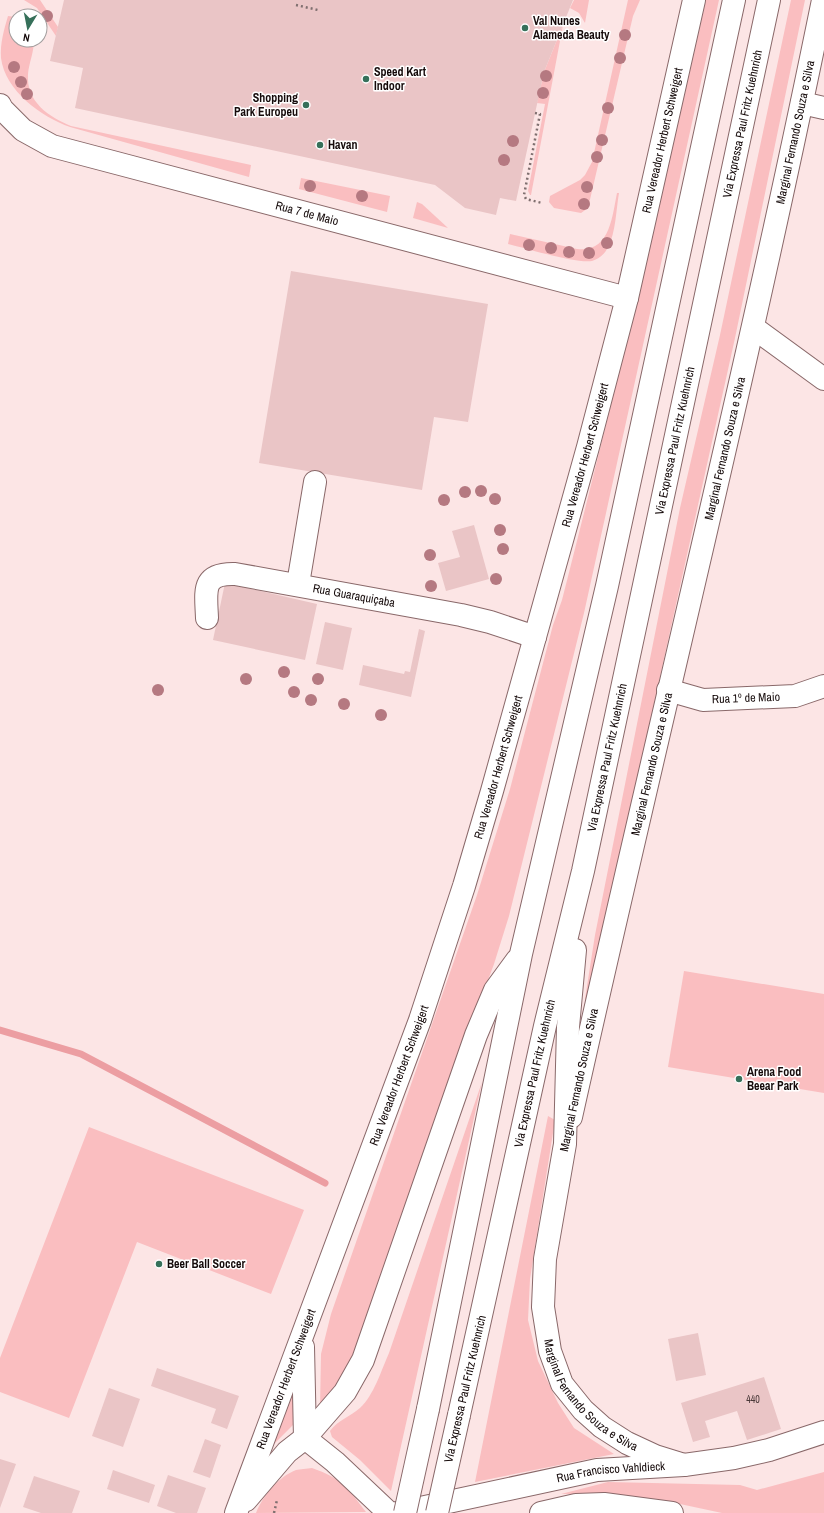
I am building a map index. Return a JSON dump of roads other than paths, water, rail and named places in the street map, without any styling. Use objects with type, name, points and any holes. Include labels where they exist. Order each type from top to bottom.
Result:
[{"type":"main road","name":"Rua Vereador Herbert Schweigert","points":[[237,1511],[420,1020],[466,879],[590,440],[627,298],[694,0]]},
{"type":"main road","points":[[405,1513],[428,1409],[521,954],[607,586],[734,0]]},
{"type":"main road","name":"Via Expressa Paul Fritz Kuehnrich","points":[[437,1513],[545,1026],[583,871],[770,0]]},
{"type":"main road","name":"Marginal Fernando Souza e Silva","points":[[684,1465],[655,1456],[627,1443],[602,1427],[583,1410],[562,1384],[550,1351],[543,1307],[545,1259],[565,1144],[668,690],[754,328],[823,0]]},
{"type":"main road","points":[[802,103],[824,108]]},
{"type":"main road","name":"Rua 7 de Maio","points":[[0,105],[2,109],[23,130],[52,146],[627,298]]},
{"type":"main road","points":[[754,328],[824,379]]},
{"type":"main road","points":[[298,584],[315,482]]},
{"type":"main road","name":"Rua Guaraquiçaba","points":[[207,618],[206,589],[210,580],[221,574],[235,574],[298,584],[490,622],[535,636]]},
{"type":"main road","name":"Rua 1º de Maio","points":[[668,690],[702,700],[795,696],[824,686]]},
{"type":"main road","points":[[565,1144],[568,1027],[583,871]]},
{"type":"main road","points":[[237,1511],[287,1452],[304,1438],[345,1392],[363,1360],[476,1034],[495,990],[521,954]]},
{"type":"main road","points":[[302,1334],[304,1438]]},
{"type":"main road","name":"Rua Francisco Vahldieck","points":[[397,1513],[597,1470],[684,1465],[734,1458],[770,1450],[824,1432]]},
{"type":"main road","points":[[304,1438],[335,1462],[390,1513]]},
{"type":"main road","points":[[541,1513],[576,1505],[604,1504],[672,1513]]},
{"type":"waterway","points":[[0,1030],[81,1054],[325,1183]]},
{"type":"place","name":"Val Nunes Alameda Beauty","points":[[525,28]]},
{"type":"place","name":"Speed Kart Indoor","points":[[366,79]]},
{"type":"place","name":"Shopping Park Europeu","points":[[306,105]]},
{"type":"place","name":"Havan","points":[[320,145]]},
{"type":"place","name":"Arena Food Beear Park","points":[[739,1079]]},
{"type":"place","name":"Beer Ball Soccer","points":[[159,1264]]}]
